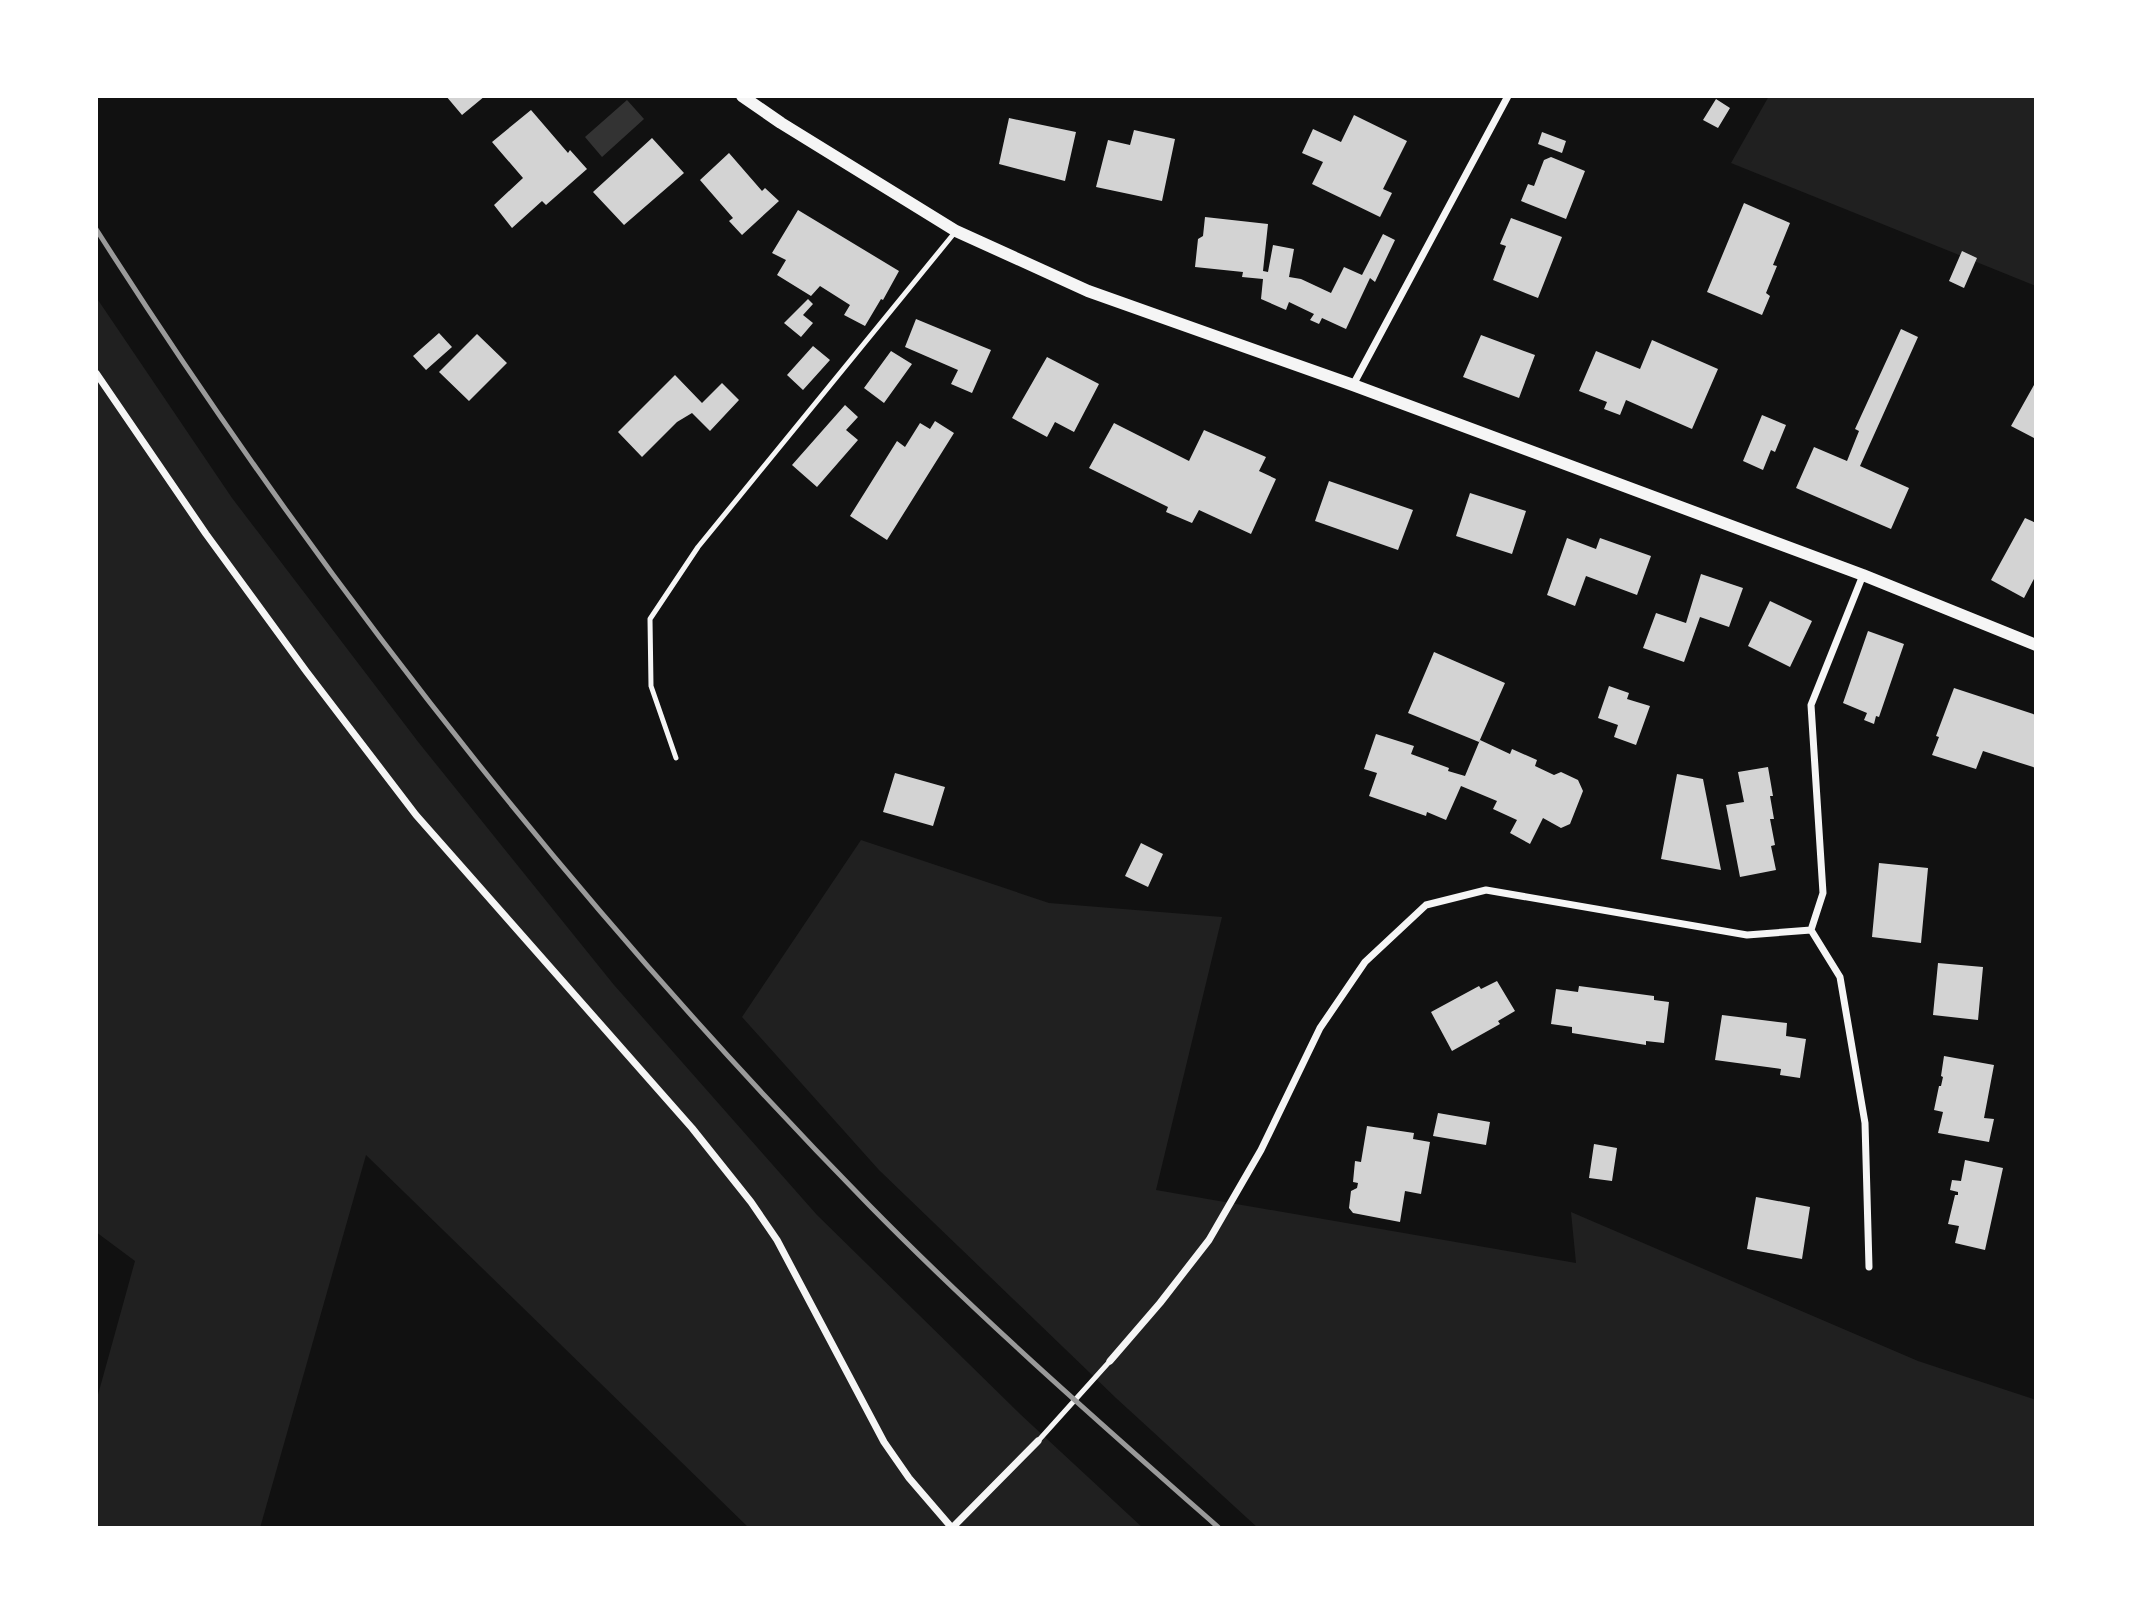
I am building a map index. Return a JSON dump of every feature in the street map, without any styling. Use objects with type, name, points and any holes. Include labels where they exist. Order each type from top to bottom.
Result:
[{"type":"street","points":[[742,96],[956,231],[1087,291],[1353,385],[1863,575],[2036,645]]},
{"type":"street","points":[[1353,385],[1508,96]]},
{"type":"street","points":[[96,373],[213,545],[416,814],[692,1128],[751,1202],[777,1240],[884,1442],[909,1478],[952,1528],[1038,1441]]},
{"type":"street","points":[[1811,930],[1823,893],[1811,705],[1863,575]]},
{"type":"street","points":[[1110,1361],[1209,1240],[1261,1150],[1320,1028],[1365,962],[1426,905],[1486,890],[1747,935],[1811,930]]},
{"type":"street","points":[[1811,930],[1840,976],[1865,1123],[1869,1267]]},
{"type":"lane","points":[[676,758],[651,686],[650,619],[698,547],[956,231]]},
{"type":"lane","points":[[1038,1441],[1110,1361]]},
{"type":"shaded area","points":[[1769,96],[2036,96],[2036,286],[1731,163]]},
{"type":"shaded area","points":[[627,100],[644,119],[602,157],[585,137]]},
{"type":"shaded area","points":[[96,297],[232,498],[419,743],[614,985],[817,1215],[1020,1414],[1143,1528],[749,1528],[366,1155],[260,1528],[96,1528],[96,1402],[135,1261],[96,1232]]},
{"type":"shaded area","points":[[861,840],[1049,903],[1222,917],[1156,1190],[1576,1263],[1571,1212],[1918,1361],[2036,1400],[2036,1528],[1258,1528],[1116,1398],[879,1170],[742,1017]]},
{"type":"building","points":[[446,96],[485,96],[462,115]]},
{"type":"building","points":[[1716,99],[1730,108],[1718,128],[1703,120]]},
{"type":"building","points":[[531,110],[568,153],[570,150],[587,169],[546,205],[542,201],[512,228],[494,205],[523,178],[492,142]]},
{"type":"building","points":[[1354,115],[1407,141],[1383,189],[1392,193],[1380,217],[1312,184],[1323,162],[1302,153],[1313,129],[1341,142]]},
{"type":"building","points":[[1009,118],[1076,132],[1065,181],[999,164]]},
{"type":"building","points":[[1134,130],[1175,139],[1162,201],[1096,187],[1108,140],[1130,145]]},
{"type":"building","points":[[1542,132],[1566,141],[1562,153],[1538,144]]},
{"type":"building","points":[[652,138],[684,173],[624,225],[593,192]]},
{"type":"building","points":[[729,153],[762,191],[765,188],[779,201],[742,235],[729,221],[733,218],[700,180]]},
{"type":"building","points":[[1551,157],[1585,171],[1566,219],[1521,201],[1528,184],[1534,186],[1544,160]]},
{"type":"building","points":[[1744,203],[1790,223],[1773,265],[1777,266],[1766,293],[1770,296],[1762,315],[1707,292]]},
{"type":"building","points":[[798,210],[899,271],[865,326],[844,315],[850,305],[820,286],[811,296],[777,275],[786,260],[772,253]]},
{"type":"building","points":[[1205,217],[1268,224],[1263,271],[1268,272],[1273,245],[1294,249],[1289,277],[1301,279],[1331,293],[1344,267],[1362,275],[1383,234],[1395,240],[1375,282],[1370,278],[1346,329],[1322,318],[1319,324],[1310,320],[1314,314],[1289,302],[1286,310],[1261,299],[1263,279],[1242,277],[1243,272],[1195,267],[1198,239],[1203,236]]},
{"type":"building","points":[[1511,218],[1562,237],[1538,298],[1493,280],[1506,246],[1500,244]]},
{"type":"building","points":[[1962,251],[1977,258],[1964,288],[1949,281]]},
{"type":"building","points":[[808,299],[813,304],[803,315],[813,323],[801,337],[784,323]]},
{"type":"building","points":[[916,319],[991,350],[972,393],[951,384],[958,370],[905,347]]},
{"type":"building","points":[[1901,329],[1918,337],[1860,466],[1909,488],[1891,529],[1796,488],[1814,447],[1847,461],[1859,431],[1855,429]]},
{"type":"building","points":[[439,333],[452,347],[426,370],[413,356]]},
{"type":"building","points":[[477,334],[507,363],[469,401],[439,372]]},
{"type":"building","points":[[1481,335],[1535,355],[1519,398],[1463,377]]},
{"type":"building","points":[[1652,340],[1718,369],[1692,429],[1626,400],[1620,415],[1604,409],[1607,402],[1579,391],[1596,351],[1640,369]]},
{"type":"building","points":[[813,346],[830,360],[803,390],[787,375]]},
{"type":"building","points":[[891,351],[912,364],[884,403],[864,388]]},
{"type":"building","points":[[1047,357],[1099,384],[1074,432],[1055,422],[1047,437],[1012,418]]},
{"type":"building","points":[[675,375],[702,403],[722,383],[739,400],[710,431],[692,413],[677,422],[642,457],[618,432]]},
{"type":"building","points":[[2034,385],[2036,386],[2036,439],[2011,426]]},
{"type":"building","points":[[845,405],[858,417],[846,430],[858,440],[817,487],[792,465]]},
{"type":"building","points":[[1762,415],[1786,425],[1775,452],[1771,450],[1763,470],[1743,461]]},
{"type":"building","points":[[935,421],[954,433],[887,540],[850,516],[897,441],[905,447],[920,423],[930,429]]},
{"type":"building","points":[[1114,423],[1189,461],[1204,430],[1266,457],[1259,471],[1276,479],[1251,534],[1199,510],[1192,523],[1166,512],[1168,507],[1089,468]]},
{"type":"building","points":[[1329,481],[1413,510],[1398,550],[1315,521]]},
{"type":"building","points":[[1470,493],[1526,511],[1512,554],[1456,536]]},
{"type":"building","points":[[2025,518],[2036,523],[2036,575],[2024,598],[1991,580]]},
{"type":"building","points":[[1567,538],[1596,549],[1600,538],[1651,556],[1637,595],[1586,576],[1575,606],[1547,595]]},
{"type":"building","points":[[1701,574],[1743,588],[1729,627],[1700,617],[1684,662],[1643,648],[1656,613],[1686,623]]},
{"type":"building","points":[[1770,601],[1812,621],[1790,667],[1748,646]]},
{"type":"building","points":[[1868,631],[1904,644],[1879,717],[1876,716],[1874,724],[1864,720],[1867,713],[1843,703]]},
{"type":"building","points":[[1434,652],[1505,683],[1479,742],[1408,713]]},
{"type":"building","points":[[1609,686],[1629,693],[1627,699],[1650,706],[1636,745],[1614,737],[1618,725],[1598,718]]},
{"type":"building","points":[[1954,688],[2036,715],[2036,768],[1983,751],[1976,769],[1932,755],[1939,737],[1936,736]]},
{"type":"building","points":[[1376,734],[1414,746],[1411,754],[1465,776],[1480,740],[1510,754],[1512,749],[1537,760],[1535,766],[1554,775],[1561,772],[1578,780],[1583,791],[1570,824],[1561,828],[1543,818],[1530,844],[1510,833],[1517,820],[1493,809],[1497,801],[1461,786],[1446,820],[1427,812],[1426,816],[1369,796],[1377,773],[1364,769]]},
{"type":"building","points":[[1768,767],[1774,819],[1770,819],[1775,845],[1771,846],[1776,870],[1740,877],[1726,805],[1744,802],[1738,772]]},
{"type":"building","points":[[895,773],[945,787],[933,826],[883,812]]},
{"type":"building","points":[[1677,774],[1703,779],[1721,870],[1661,859]]},
{"type":"building","points":[[1141,843],[1163,854],[1148,887],[1125,876]]},
{"type":"building","points":[[1879,863],[1928,868],[1921,943],[1872,937]]},
{"type":"building","points":[[1938,963],[1983,967],[1978,1020],[1933,1015]]},
{"type":"building","points":[[1497,981],[1515,1011],[1498,1021],[1500,1024],[1452,1051],[1431,1012],[1479,986],[1481,989]]},
{"type":"building","points":[[1579,986],[1654,996],[1654,1000],[1669,1002],[1664,1043],[1646,1041],[1646,1045],[1572,1033],[1572,1027],[1551,1024],[1556,989],[1578,992]]},
{"type":"building","points":[[1722,1015],[1787,1023],[1786,1036],[1806,1039],[1800,1078],[1780,1075],[1781,1069],[1715,1060]]},
{"type":"building","points":[[1944,1056],[1994,1065],[1984,1118],[1994,1119],[1989,1142],[1938,1133],[1943,1112],[1934,1110],[1943,1077]]},
{"type":"building","points":[[1438,1113],[1490,1122],[1486,1145],[1433,1136]]},
{"type":"building","points":[[1367,1126],[1414,1133],[1413,1139],[1430,1142],[1421,1194],[1405,1191],[1400,1222],[1353,1213],[1349,1208],[1351,1191],[1357,1188],[1358,1183],[1353,1182],[1355,1161],[1361,1162]]},
{"type":"building","points":[[1594,1144],[1617,1148],[1612,1181],[1589,1178]]},
{"type":"building","points":[[1965,1160],[2003,1168],[1985,1250],[1955,1243],[1959,1226],[1948,1224],[1955,1195],[1958,1195],[1958,1192],[1950,1190],[1952,1180],[1961,1181]]},
{"type":"building","points":[[1756,1197],[1810,1207],[1802,1259],[1747,1249]]},
{"type":"railway","points":[[96,229],[181,359],[362,613],[457,737],[555,858],[657,976],[761,1092],[911,1247],[1041,1370],[1219,1528]]}]
